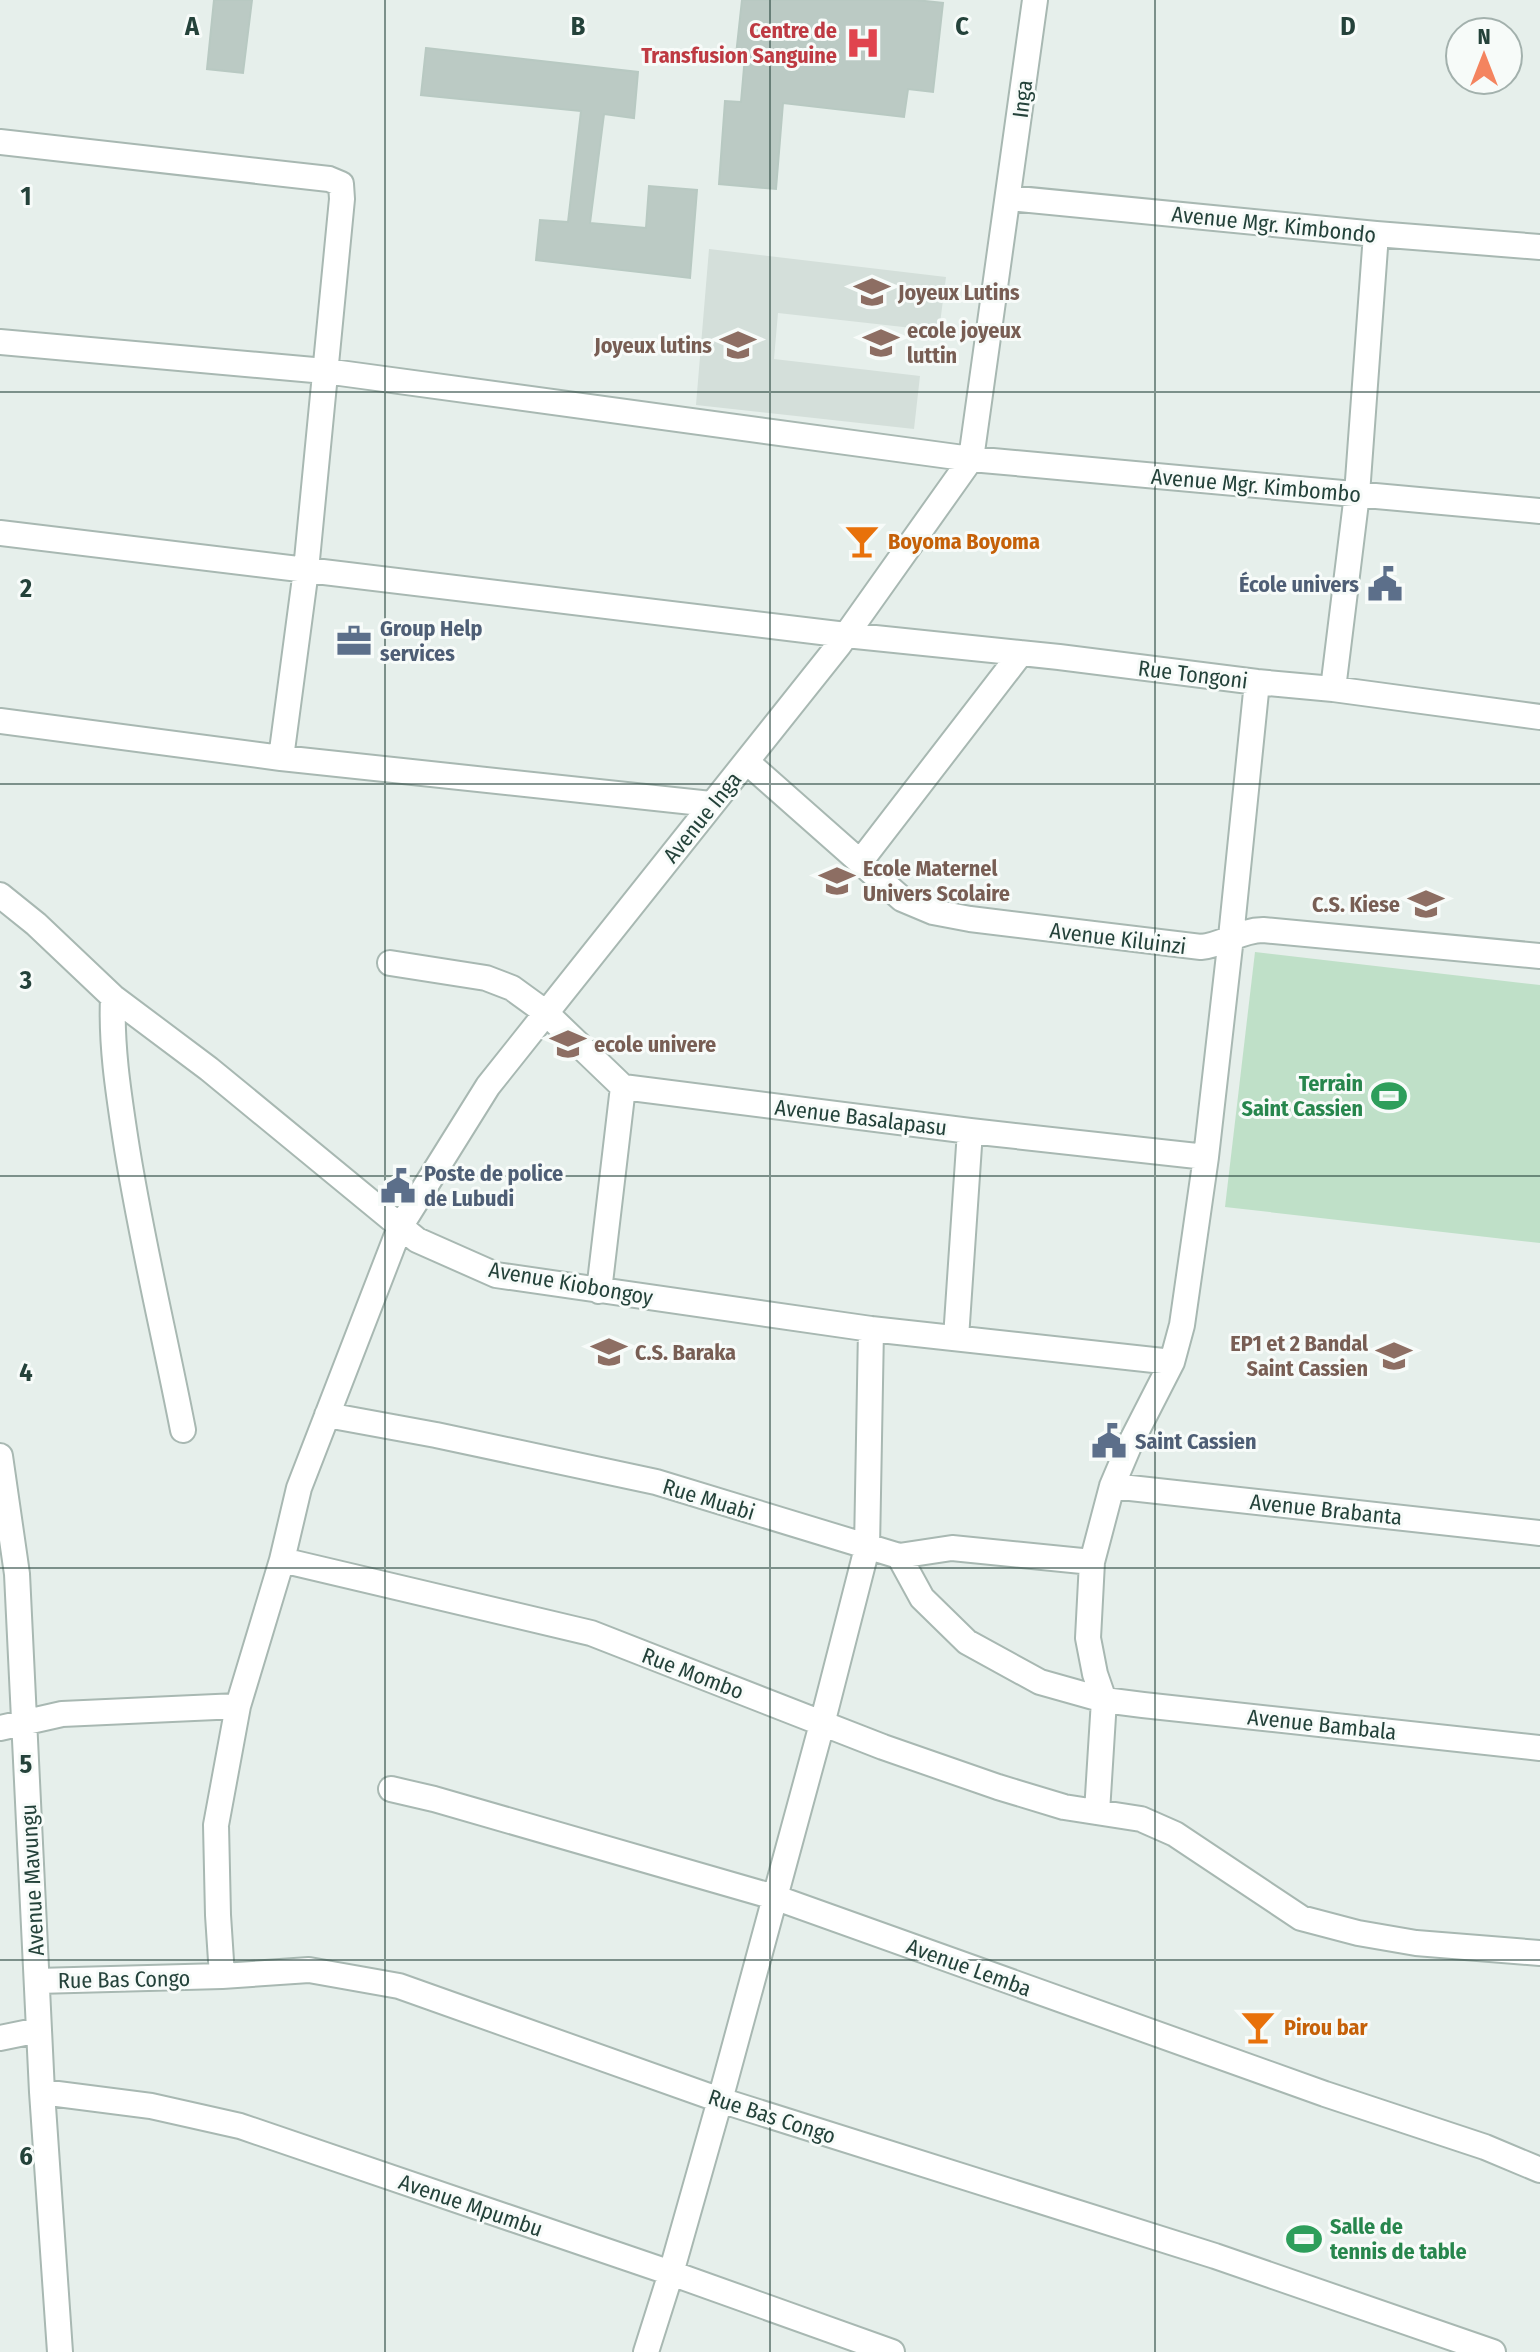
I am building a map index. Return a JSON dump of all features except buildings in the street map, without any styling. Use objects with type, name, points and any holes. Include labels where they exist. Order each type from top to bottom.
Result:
[{"type":"street","name":"Inga","points":[[1009,198],[1035,0]]},
{"type":"street","points":[[0,142],[329,179],[341,184],[306,570],[281,758]]},
{"type":"street","name":"Avenue Mgr. Kimbondo","points":[[1009,198],[1540,247]]},
{"type":"street","name":"Avenue Inga","points":[[222,1976],[216,1825],[238,1706],[282,1560],[299,1488],[400,1227],[488,1086],[846,635],[971,459],[1009,198]]},
{"type":"street","points":[[1333,689],[1357,494],[1376,234]]},
{"type":"street","name":"Avenue Mgr. Kimbombo","points":[[0,342],[325,371],[971,459],[1540,511]]},
{"type":"street","name":"Rue Tongoni","points":[[0,533],[846,635],[1333,689],[1540,717]]},
{"type":"street","points":[[860,862],[1021,653]]},
{"type":"street","points":[[1097,1812],[1104,1700],[1088,1638],[1092,1562],[1112,1486],[1172,1362],[1182,1325],[1206,1157],[1257,682]]},
{"type":"street","points":[[0,721],[281,758],[711,804]]},
{"type":"street","name":"Avenue Kiluinzi","points":[[747,762],[902,899],[933,912],[1201,947],[1217,945],[1248,930],[1263,930],[1540,956]]},
{"type":"street","name":"Avenue Kiobongoy","points":[[0,895],[36,924],[113,997],[209,1069],[400,1227],[417,1240],[496,1275],[871,1329],[1172,1362]]},
{"type":"street","points":[[390,963],[499,982],[512,988],[545,1012],[623,1087],[599,1291]]},
{"type":"street","points":[[113,997],[111,1027],[115,1072],[135,1205],[183,1430]]},
{"type":"street","name":"Avenue Basalapasu","points":[[623,1087],[1206,1157]]},
{"type":"street","points":[[956,1338],[970,1131]]},
{"type":"street","points":[[646,2352],[720,2100],[867,1548],[871,1329]]},
{"type":"street","name":"Rue Muabi","points":[[327,1415],[656,1482],[899,1556],[952,1548],[1092,1562]]},
{"type":"street","name":"Avenue Mavungu","points":[[0,1456],[8,1575],[25,1723],[42,2092],[60,2352]]},
{"type":"street","name":"Avenue Brabanta","points":[[1112,1486],[1540,1533]]},
{"type":"street","name":"Avenue Bambala","points":[[899,1556],[922,1598],[967,1642],[1040,1682],[1104,1700],[1540,1748]]},
{"type":"street","name":"Rue Mombo","points":[[282,1560],[591,1633],[822,1724],[998,1787],[1064,1807],[1141,1819],[1175,1834],[1301,1918],[1358,1933],[1416,1943],[1540,1953]]},
{"type":"street","points":[[0,1728],[62,1714],[238,1706]]},
{"type":"street","name":"Avenue Lemba","points":[[391,1789],[774,1897],[1325,2094],[1485,2147],[1540,2170]]},
{"type":"street","name":"Rue Bas Congo","points":[[37,1981],[222,1976],[309,1970],[399,1986],[720,2100],[1215,2256],[1493,2352]]},
{"type":"street","points":[[0,2038],[39,2030]]},
{"type":"street","name":"Avenue Mpumbu","points":[[42,2092],[151,2106],[240,2126],[892,2352]]},
{"type":"shaded area","name":"Joyeux lutins","points":[[709,249],[946,277],[939,331],[778,313],[774,359],[920,376],[914,429],[696,405]]},
{"type":"green space","name":"Terrain Saint Cassien","points":[[1255,952],[1540,985],[1540,1243],[1225,1207]]},
{"type":"place","name":"Centre de Transfusion Sanguine","points":[[863,43]]},
{"type":"place","name":"Joyeux Lutins","points":[[872,292]]},
{"type":"place","name":"ecole joyeux luttin","points":[[881,343]]},
{"type":"place","name":"Joyeux lutins","points":[[738,345]]},
{"type":"place","name":"Boyoma Boyoma","points":[[862,541]]},
{"type":"place","name":"École univers","points":[[1385,584]]},
{"type":"place","name":"Group Help services","points":[[354,641]]},
{"type":"place","name":"Ecole Maternel Univers Scolaire","points":[[837,881]]},
{"type":"place","name":"C.S. Kiese","points":[[1426,904]]},
{"type":"place","name":"ecole univere","points":[[568,1044]]},
{"type":"place","name":"Terrain Saint Cassien","points":[[1389,1096]]},
{"type":"place","name":"Poste de police de Lubudi","points":[[398,1186]]},
{"type":"place","name":"C.S. Baraka","points":[[609,1352]]},
{"type":"place","name":"EP1 et 2 Bandal Saint Cassien","points":[[1394,1356]]},
{"type":"place","name":"Saint Cassien","points":[[1109,1441]]},
{"type":"place","name":"Pirou bar","points":[[1258,2027]]},
{"type":"place","name":"Salle de tennis de table","points":[[1304,2239]]}]
